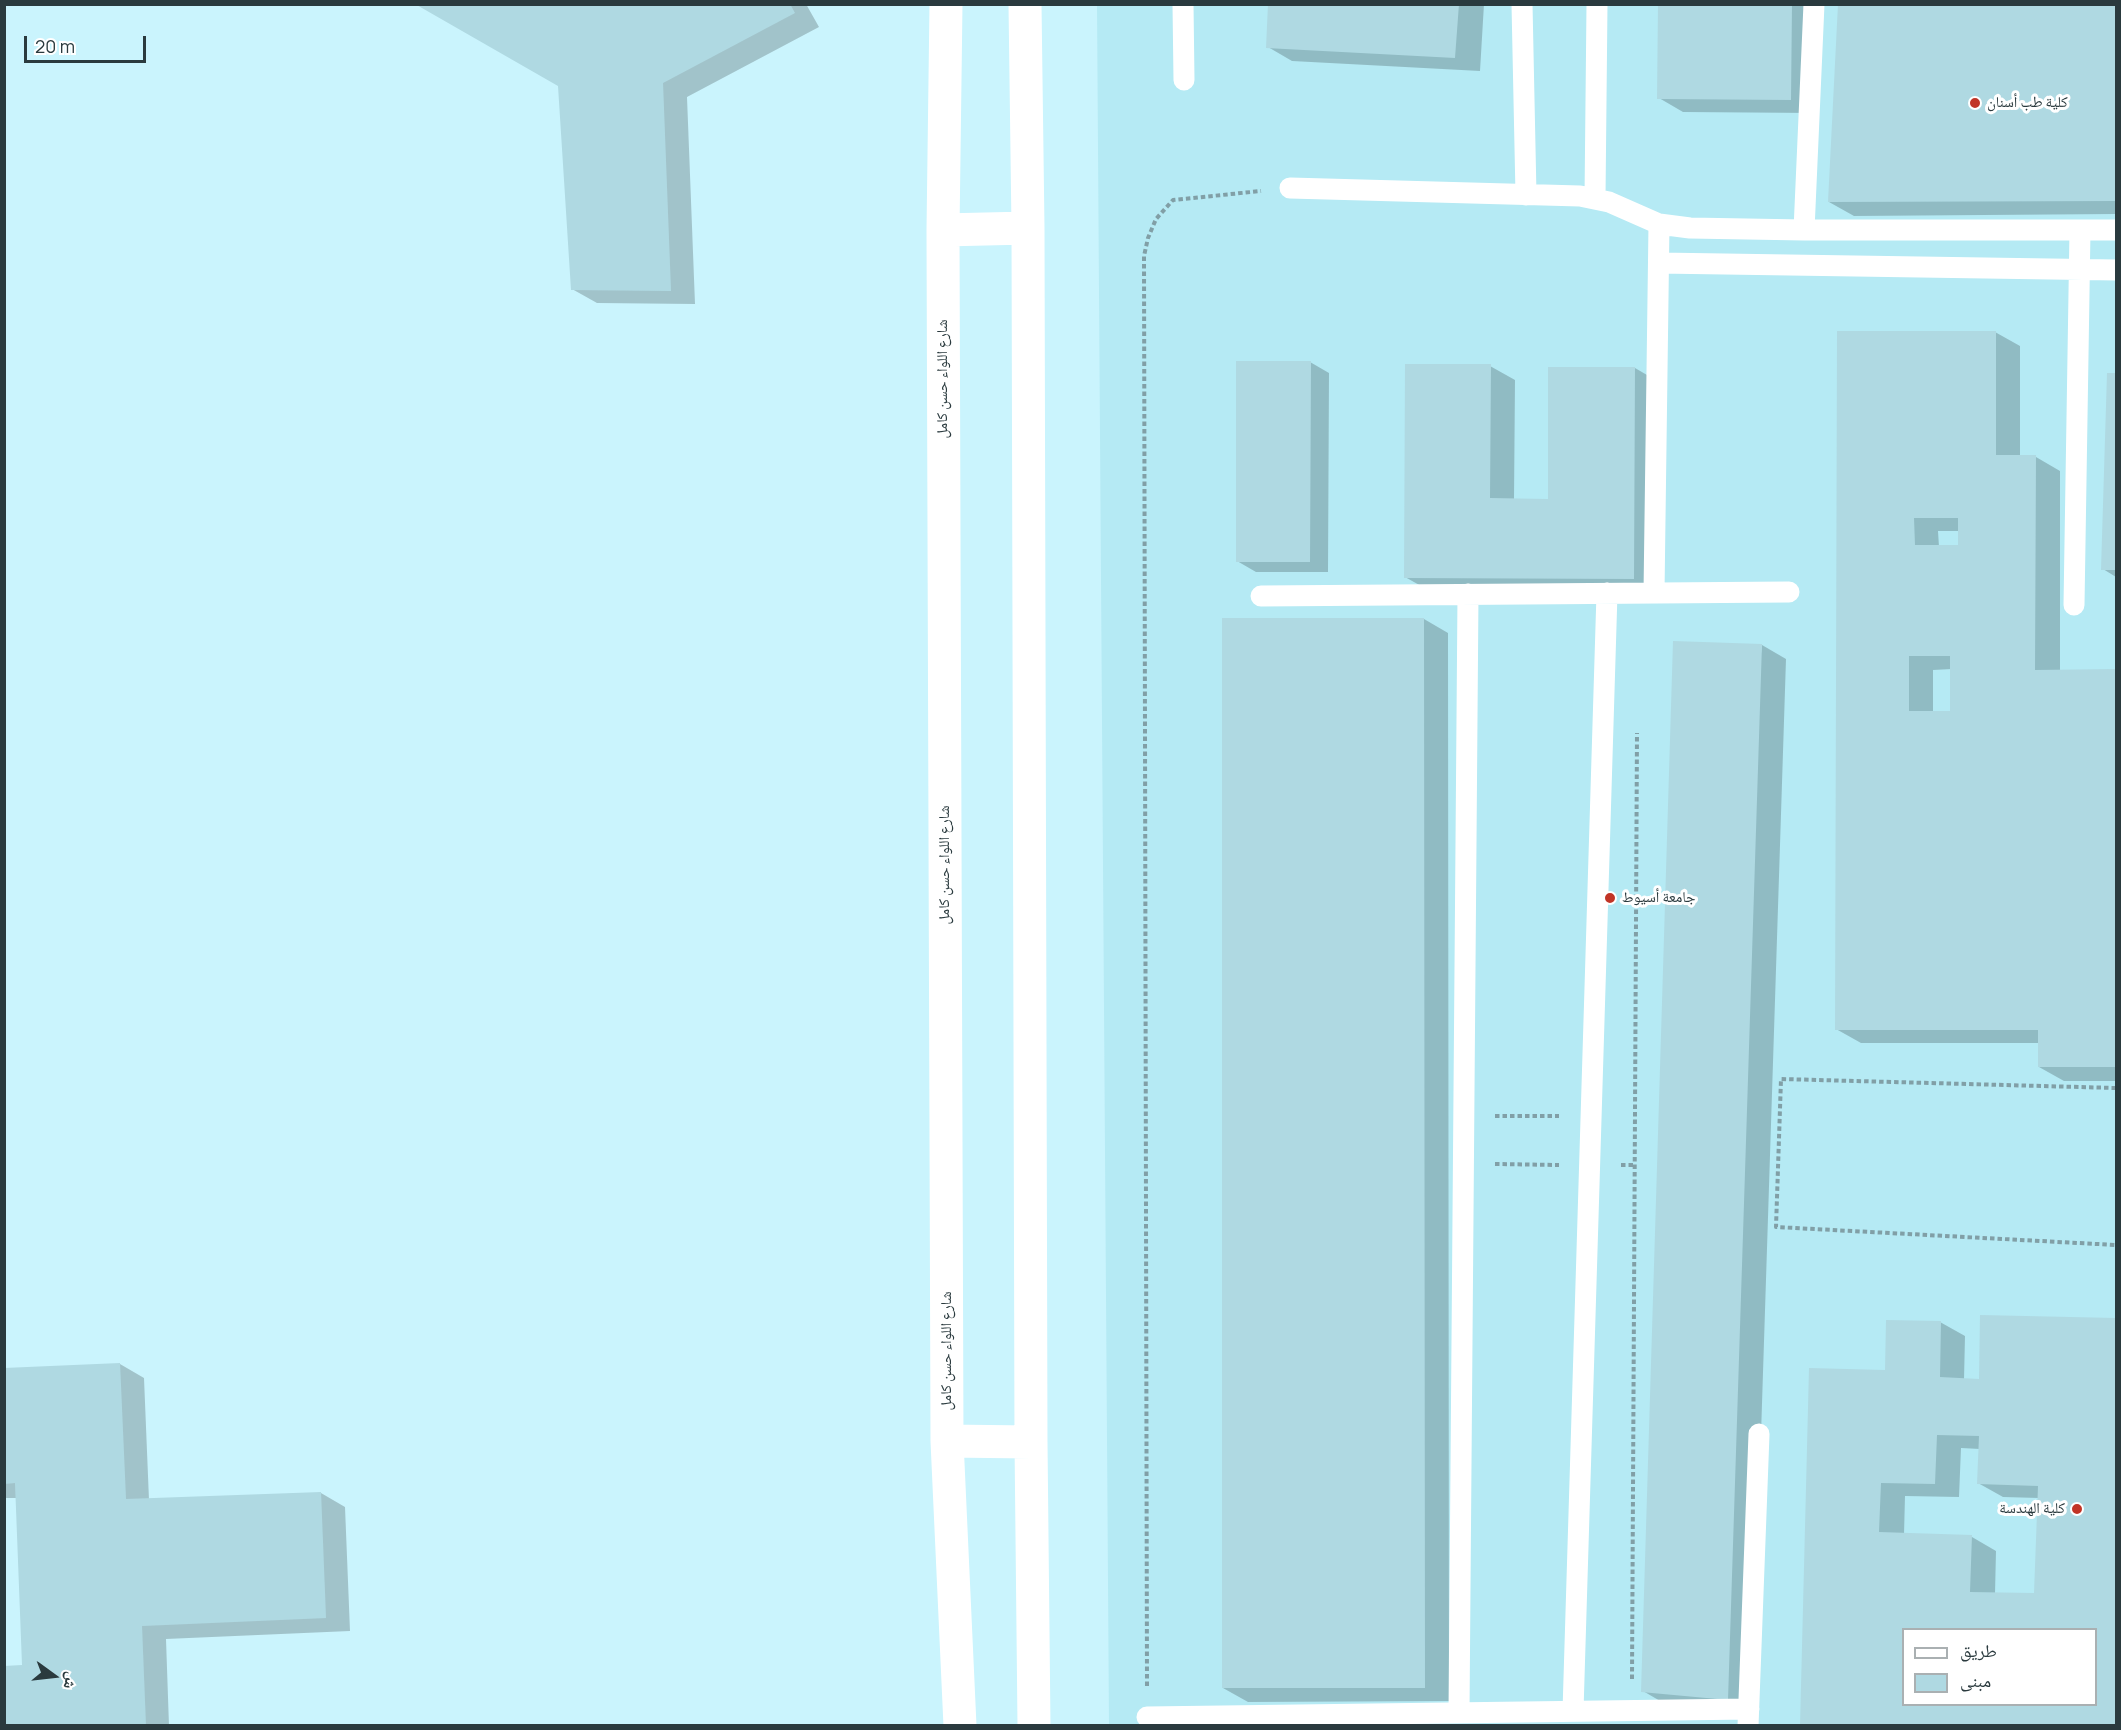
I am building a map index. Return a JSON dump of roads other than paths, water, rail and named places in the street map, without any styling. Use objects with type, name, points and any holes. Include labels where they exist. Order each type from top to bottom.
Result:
[{"type":"main road","name":"شارع اللواء حسن كامل","points":[[946,4],[942,230],[947,1441],[960,1725]]},
{"type":"main road","points":[[1025,4],[1028,228],[1031,1442],[1034,1725]]},
{"type":"main road","points":[[942,230],[1028,228]]},
{"type":"main road","points":[[947,1441],[1031,1442]]},
{"type":"lane","points":[[1183,4],[1184,80]]},
{"type":"lane","points":[[1522,4],[1526,195]]},
{"type":"lane","points":[[1595,198],[1597,4]]},
{"type":"lane","points":[[1804,230],[1814,4]]},
{"type":"lane","points":[[1290,188],[1595,198],[1609,201],[1659,224],[1683,227],[1804,230],[2116,230]]},
{"type":"lane","points":[[1654,593],[1659,224]]},
{"type":"lane","points":[[2073,605],[2080,230]]},
{"type":"lane","points":[[1659,263],[2116,270]]},
{"type":"lane","points":[[1262,596],[1789,592]]},
{"type":"lane","points":[[1573,1711],[1607,593]]},
{"type":"lane","points":[[1459,1712],[1468,594]]},
{"type":"lane","points":[[1147,1717],[1342,1720],[1459,1712],[1632,1710],[1748,1717],[1759,1434]]},
{"type":"place","name":"كلية طب أسنان","points":[[1975,103]]},
{"type":"place","name":"جامعة أسيوط","points":[[1610,898]]},
{"type":"place","name":"كلية الهندسة","points":[[2077,1509]]}]
